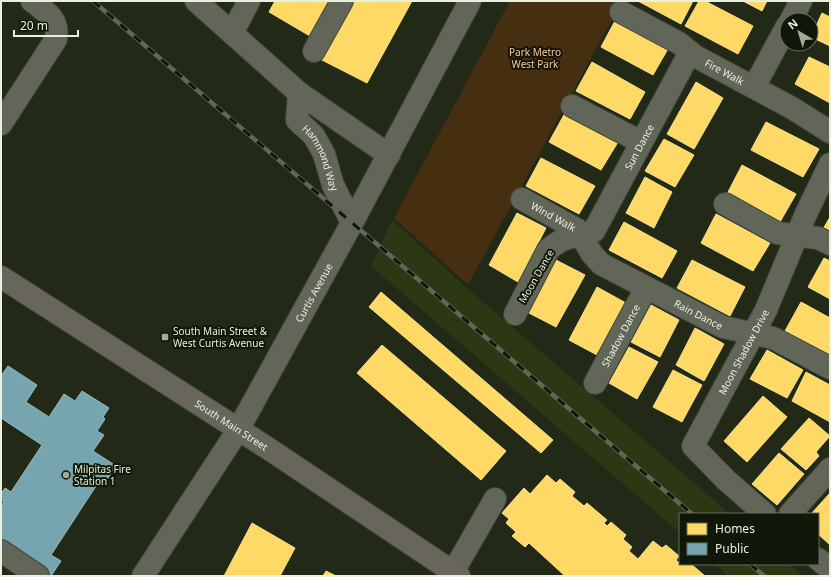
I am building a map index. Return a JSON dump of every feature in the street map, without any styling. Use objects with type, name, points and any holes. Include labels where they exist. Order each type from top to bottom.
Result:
[{"type":"main road","name":"South Main Street","points":[[1,277],[238,430],[456,574]]},
{"type":"street","points":[[1,124],[56,39],[57,30],[53,18],[32,1]]},
{"type":"street","points":[[196,1],[299,93],[389,155]]},
{"type":"street","points":[[232,33],[249,1]]},
{"type":"street","points":[[314,50],[342,1]]},
{"type":"street","name":"Curtis Avenue","points":[[144,576],[238,430],[389,155],[470,1]]},
{"type":"street","points":[[795,12],[801,1]]},
{"type":"street","name":"Fire Walk","points":[[621,12],[679,43],[695,56],[754,87],[830,132]]},
{"type":"street","points":[[754,87],[779,41]]},
{"type":"street","name":"Sun Dance","points":[[583,236],[594,231],[690,52]]},
{"type":"street","name":"Hammond Way","points":[[299,93],[297,120],[314,136],[324,154],[333,185],[352,223]]},
{"type":"street","points":[[572,106],[641,142]]},
{"type":"street","name":"Moon Shadow Drive","points":[[765,513],[726,480],[693,446],[766,310],[805,216],[830,164]]},
{"type":"street","name":"Wind Walk","points":[[522,199],[578,230],[583,236]]},
{"type":"street","points":[[725,204],[777,233],[818,238],[830,244]]},
{"type":"street","name":"Rain Dance","points":[[583,236],[592,254],[601,264],[723,327],[773,338],[830,368]]},
{"type":"street","name":"Moon Dance","points":[[514,314],[548,250],[567,237],[583,236]]},
{"type":"street","name":"Shadow Dance","points":[[595,383],[646,288]]},
{"type":"street","points":[[791,513],[830,469]]},
{"type":"street","points":[[456,574],[495,499]]},
{"type":"street","points":[[1,551],[38,576]]},
{"type":"street","points":[[819,560],[830,569]]},
{"type":"shaded area","points":[[392,220],[468,289],[729,513],[679,513],[679,532],[371,266]]},
{"type":"shaded area","points":[[716,565],[790,565],[803,576],[728,576]]},
{"type":"green space","name":"Park Metro West Park","points":[[510,1],[622,1],[468,285],[394,218]]},
{"type":"building: Homes","points":[[275,1],[334,1],[315,39],[269,12]]},
{"type":"building: Homes","points":[[352,1],[412,1],[367,83],[320,59]]},
{"type":"building: Homes","points":[[638,1],[693,1],[681,24]]},
{"type":"building: Homes","points":[[699,1],[705,1],[753,26],[738,54],[685,26]]},
{"type":"building: Homes","points":[[743,1],[767,1],[762,11]]},
{"type":"building: Homes","points":[[822,13],[830,17],[830,46],[819,41],[819,20]]},
{"type":"building: Homes","points":[[616,19],[669,47],[653,75],[601,47]]},
{"type":"building: Homes","points":[[809,57],[830,67],[830,103],[795,84]]},
{"type":"building: Homes","points":[[592,62],[645,92],[630,119],[576,91]]},
{"type":"building: Homes","points":[[696,82],[723,98],[694,149],[667,134]]},
{"type":"building: Homes","points":[[565,113],[618,142],[601,170],[549,142]]},
{"type":"building: Homes","points":[[766,122],[819,149],[803,177],[751,150]]},
{"type":"building: Homes","points":[[664,139],[694,155],[675,187],[645,171]]},
{"type":"building: Homes","points":[[541,158],[595,186],[579,214],[526,186]]},
{"type":"building: Homes","points":[[742,165],[796,194],[780,222],[727,194]]},
{"type":"building: Homes","points":[[645,177],[672,192],[654,228],[626,213]]},
{"type":"building: Homes","points":[[517,213],[546,228],[518,282],[489,265]]},
{"type":"building: Homes","points":[[716,214],[770,243],[753,271],[701,243]]},
{"type":"building: Homes","points":[[830,217],[830,232],[823,229]]},
{"type":"building: Homes","points":[[624,222],[677,251],[662,278],[609,250]]},
{"type":"building: Homes","points":[[824,258],[830,261],[830,299],[808,287]]},
{"type":"building: Homes","points":[[556,260],[585,275],[556,327],[527,312]]},
{"type":"building: Homes","points":[[692,260],[745,287],[730,316],[677,288]]},
{"type":"building: Homes","points":[[597,287],[626,303],[597,355],[569,340]]},
{"type":"building: Homes","points":[[381,292],[553,440],[541,453],[369,307]]},
{"type":"building: Homes","points":[[801,302],[830,318],[830,355],[785,331]]},
{"type":"building: Homes","points":[[651,305],[679,320],[660,357],[631,342]]},
{"type":"building: Homes","points":[[695,328],[724,344],[704,381],[676,365]]},
{"type":"building: Homes","points":[[382,345],[506,451],[481,480],[357,373]]},
{"type":"building: Homes","points":[[629,347],[658,362],[637,399],[609,383]]},
{"type":"building: Homes","points":[[767,350],[803,370],[787,398],[750,379]]},
{"type":"building: Homes","points":[[673,370],[702,385],[682,422],[653,407]]},
{"type":"building: Homes","points":[[806,372],[830,385],[830,422],[792,401]]},
{"type":"building: Homes","points":[[763,396],[787,417],[747,462],[724,441]]},
{"type":"building: Homes","points":[[809,418],[830,436],[816,452],[819,456],[806,470],[781,449]]},
{"type":"building: Homes","points":[[779,453],[804,474],[777,505],[752,484]]},
{"type":"building: Homes","points":[[547,475],[556,483],[560,479],[575,492],[572,496],[584,506],[587,503],[607,520],[604,523],[607,526],[611,522],[626,535],[623,539],[632,547],[629,551],[638,559],[653,541],[662,548],[666,545],[679,556],[676,560],[679,565],[692,565],[705,576],[565,576],[529,543],[525,547],[512,536],[516,532],[506,523],[509,519],[502,513],[524,488],[530,494]]},
{"type":"building: Homes","points":[[830,493],[829,544],[819,535],[819,513],[812,513]]},
{"type":"building: Homes","points":[[252,523],[295,548],[280,576],[224,576]]},
{"type":"building: Homes","points":[[326,571],[336,576],[323,576]]},
{"type":"building: Public","name":"Milpitas Fire Station 1","points":[[8,366],[37,385],[26,402],[49,417],[64,394],[75,401],[82,391],[109,408],[103,417],[105,419],[97,431],[104,435],[93,451],[116,466],[103,486],[98,483],[51,555],[61,561],[51,576],[46,576],[1,543],[1,506],[4,502],[1,500],[1,494],[5,488],[11,492],[42,445],[1,418],[1,376]]},
{"type":"railway","points":[[93,1],[691,513]]},
{"type":"railway","points":[[751,565],[764,576]]},
{"type":"place","name":"South Main Street & West Curtis Avenue","points":[[165,337]]},
{"type":"place","name":"Milpitas Fire Station 1","points":[[66,475]]}]
